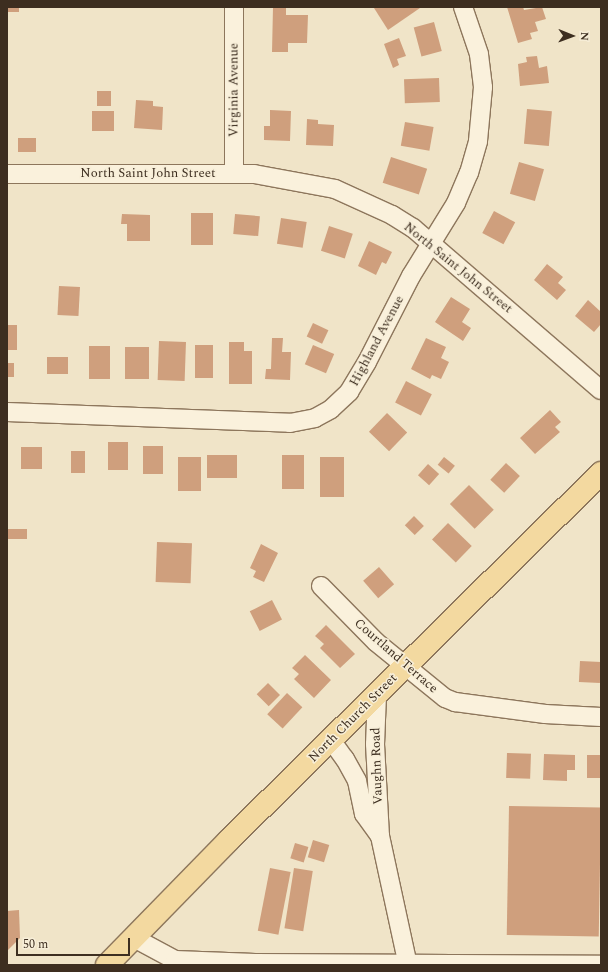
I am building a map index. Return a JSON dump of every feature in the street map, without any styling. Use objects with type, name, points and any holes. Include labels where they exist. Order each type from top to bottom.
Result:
[{"type":"main road","name":"North Church Street","points":[[107,965],[331,740],[601,473]]},
{"type":"street","name":"Virginia Avenue","points":[[234,7],[234,173]]},
{"type":"street","name":"Highland Avenue","points":[[7,412],[290,423],[315,418],[332,409],[349,392],[411,276],[432,244],[470,173],[478,141],[483,109],[479,54],[463,7]]},
{"type":"street","name":"North Saint John Street","points":[[7,174],[234,173],[310,183],[334,189],[392,215],[432,244],[601,390]]},
{"type":"street","name":"Courtland Terrace","points":[[321,586],[376,642],[431,688],[455,702],[545,714],[601,717]]},
{"type":"street","name":"Vaughn Road","points":[[377,696],[375,750],[380,836],[408,965]]},
{"type":"street","name":"Vaughn Road","points":[[331,740],[345,758],[357,780],[364,814],[380,836]]},
{"type":"street","points":[[134,938],[175,960],[408,965],[601,965]]},
{"type":"building","points":[[7,7],[19,7],[19,12],[7,12]]},
{"type":"building","points":[[273,7],[286,7],[286,15],[308,15],[307,43],[288,43],[288,52],[272,52]]},
{"type":"building","points":[[507,7],[523,7],[524,10],[542,7],[546,19],[535,22],[538,31],[530,33],[532,39],[518,43]]},
{"type":"building","points":[[374,8],[420,8],[388,30]]},
{"type":"building","points":[[434,22],[442,51],[421,56],[414,27]]},
{"type":"building","points":[[399,38],[406,56],[397,59],[399,65],[393,68],[384,44]]},
{"type":"building","points":[[537,56],[539,68],[547,66],[549,83],[520,86],[518,64],[527,62],[526,57]]},
{"type":"building","points":[[439,78],[440,102],[405,103],[404,79]]},
{"type":"building","points":[[97,91],[111,91],[111,106],[97,106]]},
{"type":"building","points":[[136,100],[153,101],[153,106],[163,107],[162,130],[134,128]]},
{"type":"building","points":[[527,109],[552,111],[549,146],[524,144]]},
{"type":"building","points":[[270,110],[291,111],[290,141],[264,140],[264,126],[270,126]]},
{"type":"building","points":[[92,111],[114,111],[114,131],[92,131]]},
{"type":"building","points":[[307,119],[318,120],[318,124],[334,125],[333,146],[306,145]]},
{"type":"building","points":[[405,122],[434,127],[429,151],[401,146]]},
{"type":"building","points":[[18,138],[36,138],[36,152],[18,152]]},
{"type":"building","points":[[391,157],[427,169],[419,194],[383,183]]},
{"type":"building","points":[[519,162],[544,169],[535,201],[510,194]]},
{"type":"building","points":[[494,211],[515,222],[503,244],[482,233]]},
{"type":"building","points":[[191,213],[213,213],[213,245],[191,245]]},
{"type":"building","points":[[122,214],[150,215],[150,241],[127,241],[127,224],[121,224]]},
{"type":"building","points":[[235,214],[260,216],[258,236],[233,234]]},
{"type":"building","points":[[281,218],[307,222],[303,248],[277,244]]},
{"type":"building","points":[[329,226],[353,234],[345,258],[321,251]]},
{"type":"building","points":[[369,241],[392,252],[386,264],[382,262],[376,275],[358,266]]},
{"type":"building","points":[[547,264],[563,277],[558,283],[566,290],[557,300],[534,280]]},
{"type":"building","points":[[59,286],[80,287],[78,316],[57,315]]},
{"type":"building","points":[[451,297],[470,309],[462,322],[471,328],[463,341],[435,322]]},
{"type":"building","points":[[588,300],[601,312],[601,324],[594,332],[575,316]]},
{"type":"building","points":[[313,323],[328,330],[322,344],[307,337]]},
{"type":"building","points":[[7,325],[17,325],[17,350],[7,350]]},
{"type":"building","points":[[272,338],[283,338],[282,352],[291,352],[290,380],[265,379],[266,369],[271,369]]},
{"type":"building","points":[[426,338],[446,347],[441,358],[449,362],[441,379],[432,375],[430,379],[411,369]]},
{"type":"building","points":[[159,341],[186,342],[185,381],[158,380]]},
{"type":"building","points":[[229,342],[244,342],[244,351],[252,351],[252,384],[229,384]]},
{"type":"building","points":[[195,345],[213,345],[213,378],[195,378]]},
{"type":"building","points":[[313,345],[334,354],[326,373],[305,364]]},
{"type":"building","points":[[89,346],[110,346],[110,379],[89,379]]},
{"type":"building","points":[[125,347],[149,347],[149,379],[125,379]]},
{"type":"building","points":[[47,357],[68,357],[68,374],[47,374]]},
{"type":"building","points":[[7,363],[14,363],[14,377],[7,377]]},
{"type":"building","points":[[406,381],[432,394],[421,416],[395,402]]},
{"type":"building","points":[[550,410],[561,422],[555,427],[560,432],[535,454],[520,438]]},
{"type":"building","points":[[387,413],[407,432],[389,451],[369,432]]},
{"type":"building","points":[[108,442],[128,442],[128,470],[108,470]]},
{"type":"building","points":[[143,446],[163,446],[163,474],[143,474]]},
{"type":"building","points":[[21,447],[42,447],[42,469],[21,469]]},
{"type":"building","points":[[71,451],[85,451],[85,473],[71,473]]},
{"type":"building","points":[[207,455],[237,455],[237,478],[207,478]]},
{"type":"building","points":[[282,455],[304,455],[304,489],[282,489]]},
{"type":"building","points":[[178,457],[201,457],[201,491],[178,491]]},
{"type":"building","points":[[320,457],[344,457],[344,497],[320,497]]},
{"type":"building","points":[[444,457],[455,466],[449,474],[438,465]]},
{"type":"building","points":[[506,463],[520,476],[504,493],[490,480]]},
{"type":"building","points":[[428,464],[439,474],[429,485],[418,475]]},
{"type":"building","points":[[469,485],[494,510],[475,529],[450,504]]},
{"type":"building","points":[[414,516],[424,526],[415,535],[405,525]]},
{"type":"building","points":[[448,523],[472,546],[456,562],[432,540]]},
{"type":"building","points":[[7,529],[27,529],[27,539],[7,539]]},
{"type":"building","points":[[157,542],[192,543],[191,583],[156,582]]},
{"type":"building","points":[[261,544],[278,553],[264,582],[253,577],[256,571],[250,568]]},
{"type":"building","points":[[379,567],[394,584],[378,598],[363,581]]},
{"type":"building","points":[[272,600],[282,620],[260,631],[250,611]]},
{"type":"building","points":[[326,625],[355,654],[340,668],[320,648],[324,644],[315,636]]},
{"type":"building","points":[[305,655],[331,680],[314,698],[294,679],[299,674],[292,668]]},
{"type":"building","points":[[580,661],[601,662],[600,683],[579,682]]},
{"type":"building","points":[[268,683],[280,695],[269,706],[257,694]]},
{"type":"building","points":[[287,693],[302,707],[283,729],[267,714]]},
{"type":"building","points":[[507,753],[531,754],[530,779],[506,778]]},
{"type":"building","points":[[544,754],[575,755],[575,770],[567,770],[567,781],[543,780]]},
{"type":"building","points":[[587,755],[601,755],[601,778],[587,778]]},
{"type":"building","points":[[509,806],[601,808],[599,937],[507,935]]},
{"type":"building","points":[[313,840],[329,845],[324,862],[308,857]]},
{"type":"building","points":[[295,843],[308,847],[304,862],[290,858]]},
{"type":"building","points":[[270,868],[291,872],[278,935],[258,931]]},
{"type":"building","points":[[294,868],[313,871],[303,931],[284,928]]},
{"type":"building","points":[[19,910],[20,938],[7,951],[7,911]]}]
